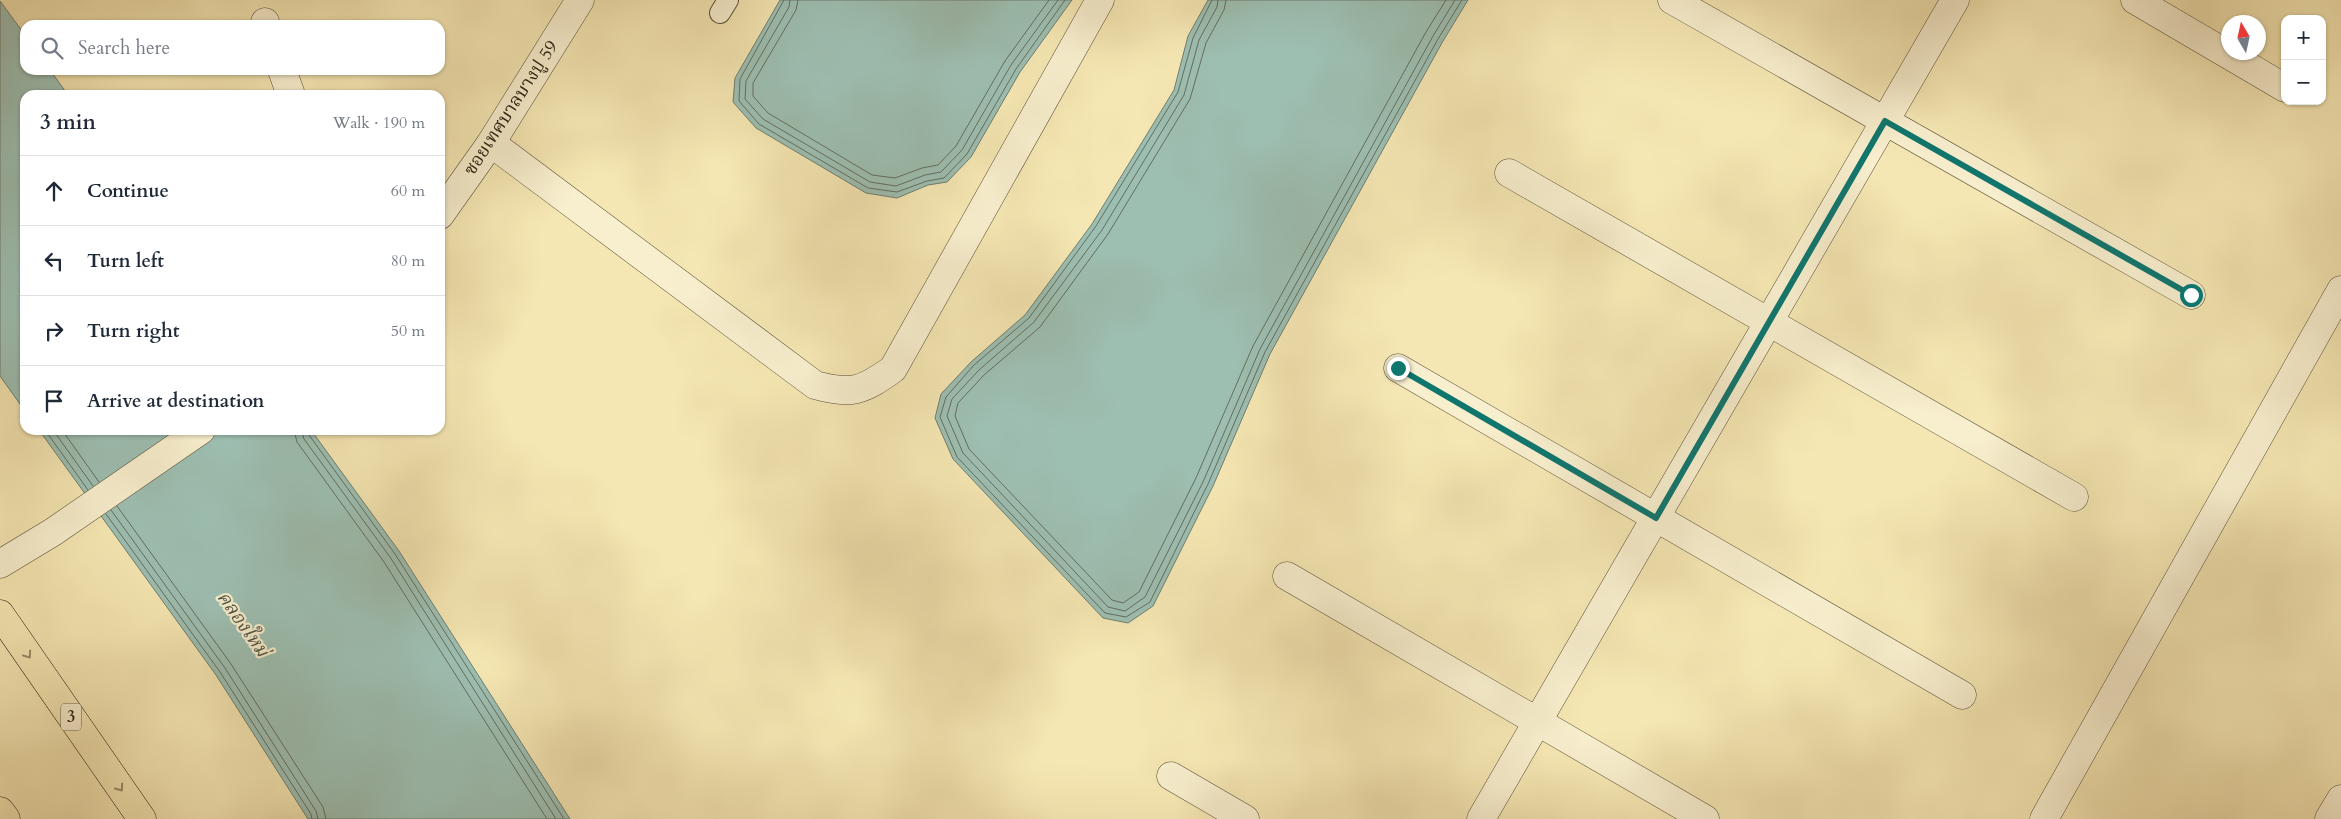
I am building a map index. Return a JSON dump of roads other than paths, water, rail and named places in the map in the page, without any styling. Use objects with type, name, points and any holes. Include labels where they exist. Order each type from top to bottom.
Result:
[{"type":"highway","name":"3","points":[[0,614],[142,819]]},
{"type":"highway","points":[[0,811],[6,819]]},
{"type":"street","name":"ซอยเทศบาลบางปู 59","points":[[445,208],[491,143],[580,0]]},
{"type":"street","points":[[491,143],[815,385],[841,392],[868,387],[893,369],[1100,0]]},
{"type":"street","points":[[1672,0],[2191,295]]},
{"type":"street","points":[[1481,819],[1955,0]]},
{"type":"street","points":[[2135,0],[2281,86]]},
{"type":"street","points":[[284,75],[290,90]]},
{"type":"street","points":[[1509,173],[2074,497]]},
{"type":"street","points":[[2044,819],[2341,290]]},
{"type":"street","points":[[1398,368],[1962,695]]},
{"type":"street","points":[[0,564],[53,532],[194,435]]},
{"type":"street","points":[[1287,576],[1706,819]]},
{"type":"street","points":[[1171,776],[1245,819]]},
{"type":"street","points":[[2329,819],[2341,800]]},
{"type":"water","points":[[780,0],[1072,0],[1020,72],[971,157],[947,182],[928,185],[897,198],[866,193],[756,128],[733,102],[735,78]]},
{"type":"water","points":[[1208,0],[1468,0],[1443,41],[1270,354],[1213,486],[1153,606],[1128,623],[1103,618],[953,459],[935,418],[941,394],[971,362],[1025,315],[1092,224],[1174,90],[1188,36]]},
{"type":"water","points":[[0,1],[20,28],[20,75],[54,75],[64,90],[20,90],[20,404],[0,376]]},
{"type":"water","name":"คลองใหม่","points":[[43,435],[315,435],[399,551],[570,819],[308,819],[216,675]]}]
